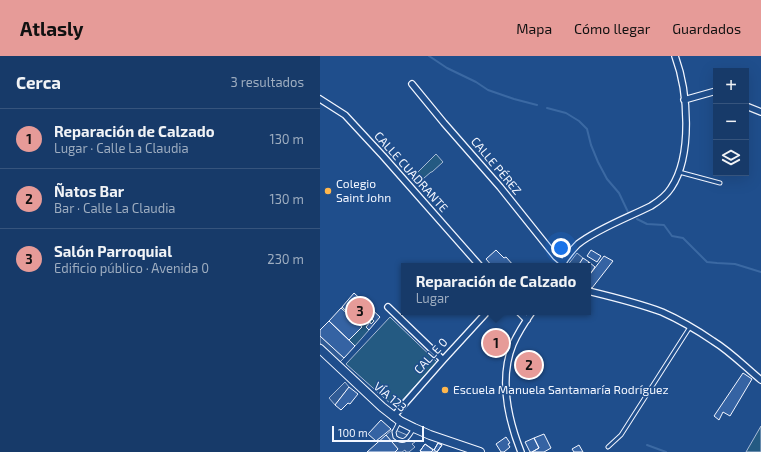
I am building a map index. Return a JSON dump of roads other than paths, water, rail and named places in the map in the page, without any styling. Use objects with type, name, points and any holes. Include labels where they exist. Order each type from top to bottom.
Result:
[{"type":"main road","name":"VÍA 123","points":[[320,349],[396,419],[414,428],[469,450],[480,452]]},
{"type":"street","points":[[563,263],[578,245],[585,240],[601,230],[658,202],[664,198],[672,186],[679,172],[686,146],[684,100],[681,76],[675,56]]},
{"type":"street","name":"CALLE PÉREZ","points":[[412,84],[500,187],[561,263]]},
{"type":"street","points":[[684,100],[713,92]]},
{"type":"street","name":"CALLE CUADRANTE","points":[[320,99],[345,115],[477,263]]},
{"type":"street","points":[[749,107],[761,112]]},
{"type":"street","points":[[591,292],[663,312],[690,326],[715,342],[761,380]]},
{"type":"street","points":[[388,307],[443,360]]},
{"type":"street","name":"CALLE 0","points":[[396,419],[443,360],[484,315]]},
{"type":"street","points":[[522,315],[527,320]]},
{"type":"street","points":[[521,452],[514,435],[510,416],[506,395],[506,378],[509,355],[513,344],[530,315]]},
{"type":"lane","points":[[679,172],[720,183]]},
{"type":"lane","points":[[608,447],[620,435],[690,326]]},
{"type":"lane","points":[[396,419],[394,432],[395,437],[398,440],[402,441],[409,437],[414,428]]},
{"type":"waterway","points":[[429,56],[447,68],[476,82],[488,90],[537,105]]},
{"type":"waterway","points":[[547,108],[566,113],[579,121],[587,129],[591,145],[598,162],[607,179],[619,193],[628,212]]},
{"type":"waterway","points":[[637,219],[647,224],[664,225],[672,236],[683,238],[707,262],[735,264],[761,272]]},
{"type":"waterway","points":[[647,445],[666,452]]},
{"type":"place","name":"Colegio Saint John","points":[[328,191]]},
{"type":"place","name":"Salón Parroquial","points":[[360,311]]},
{"type":"place","name":"Reparación de Calzado","points":[[496,343]]},
{"type":"place","name":"Ñatos Bar","points":[[529,365]]},
{"type":"place","name":"Escuela Manuela Santamaría Rodríguez","points":[[445,390]]}]
